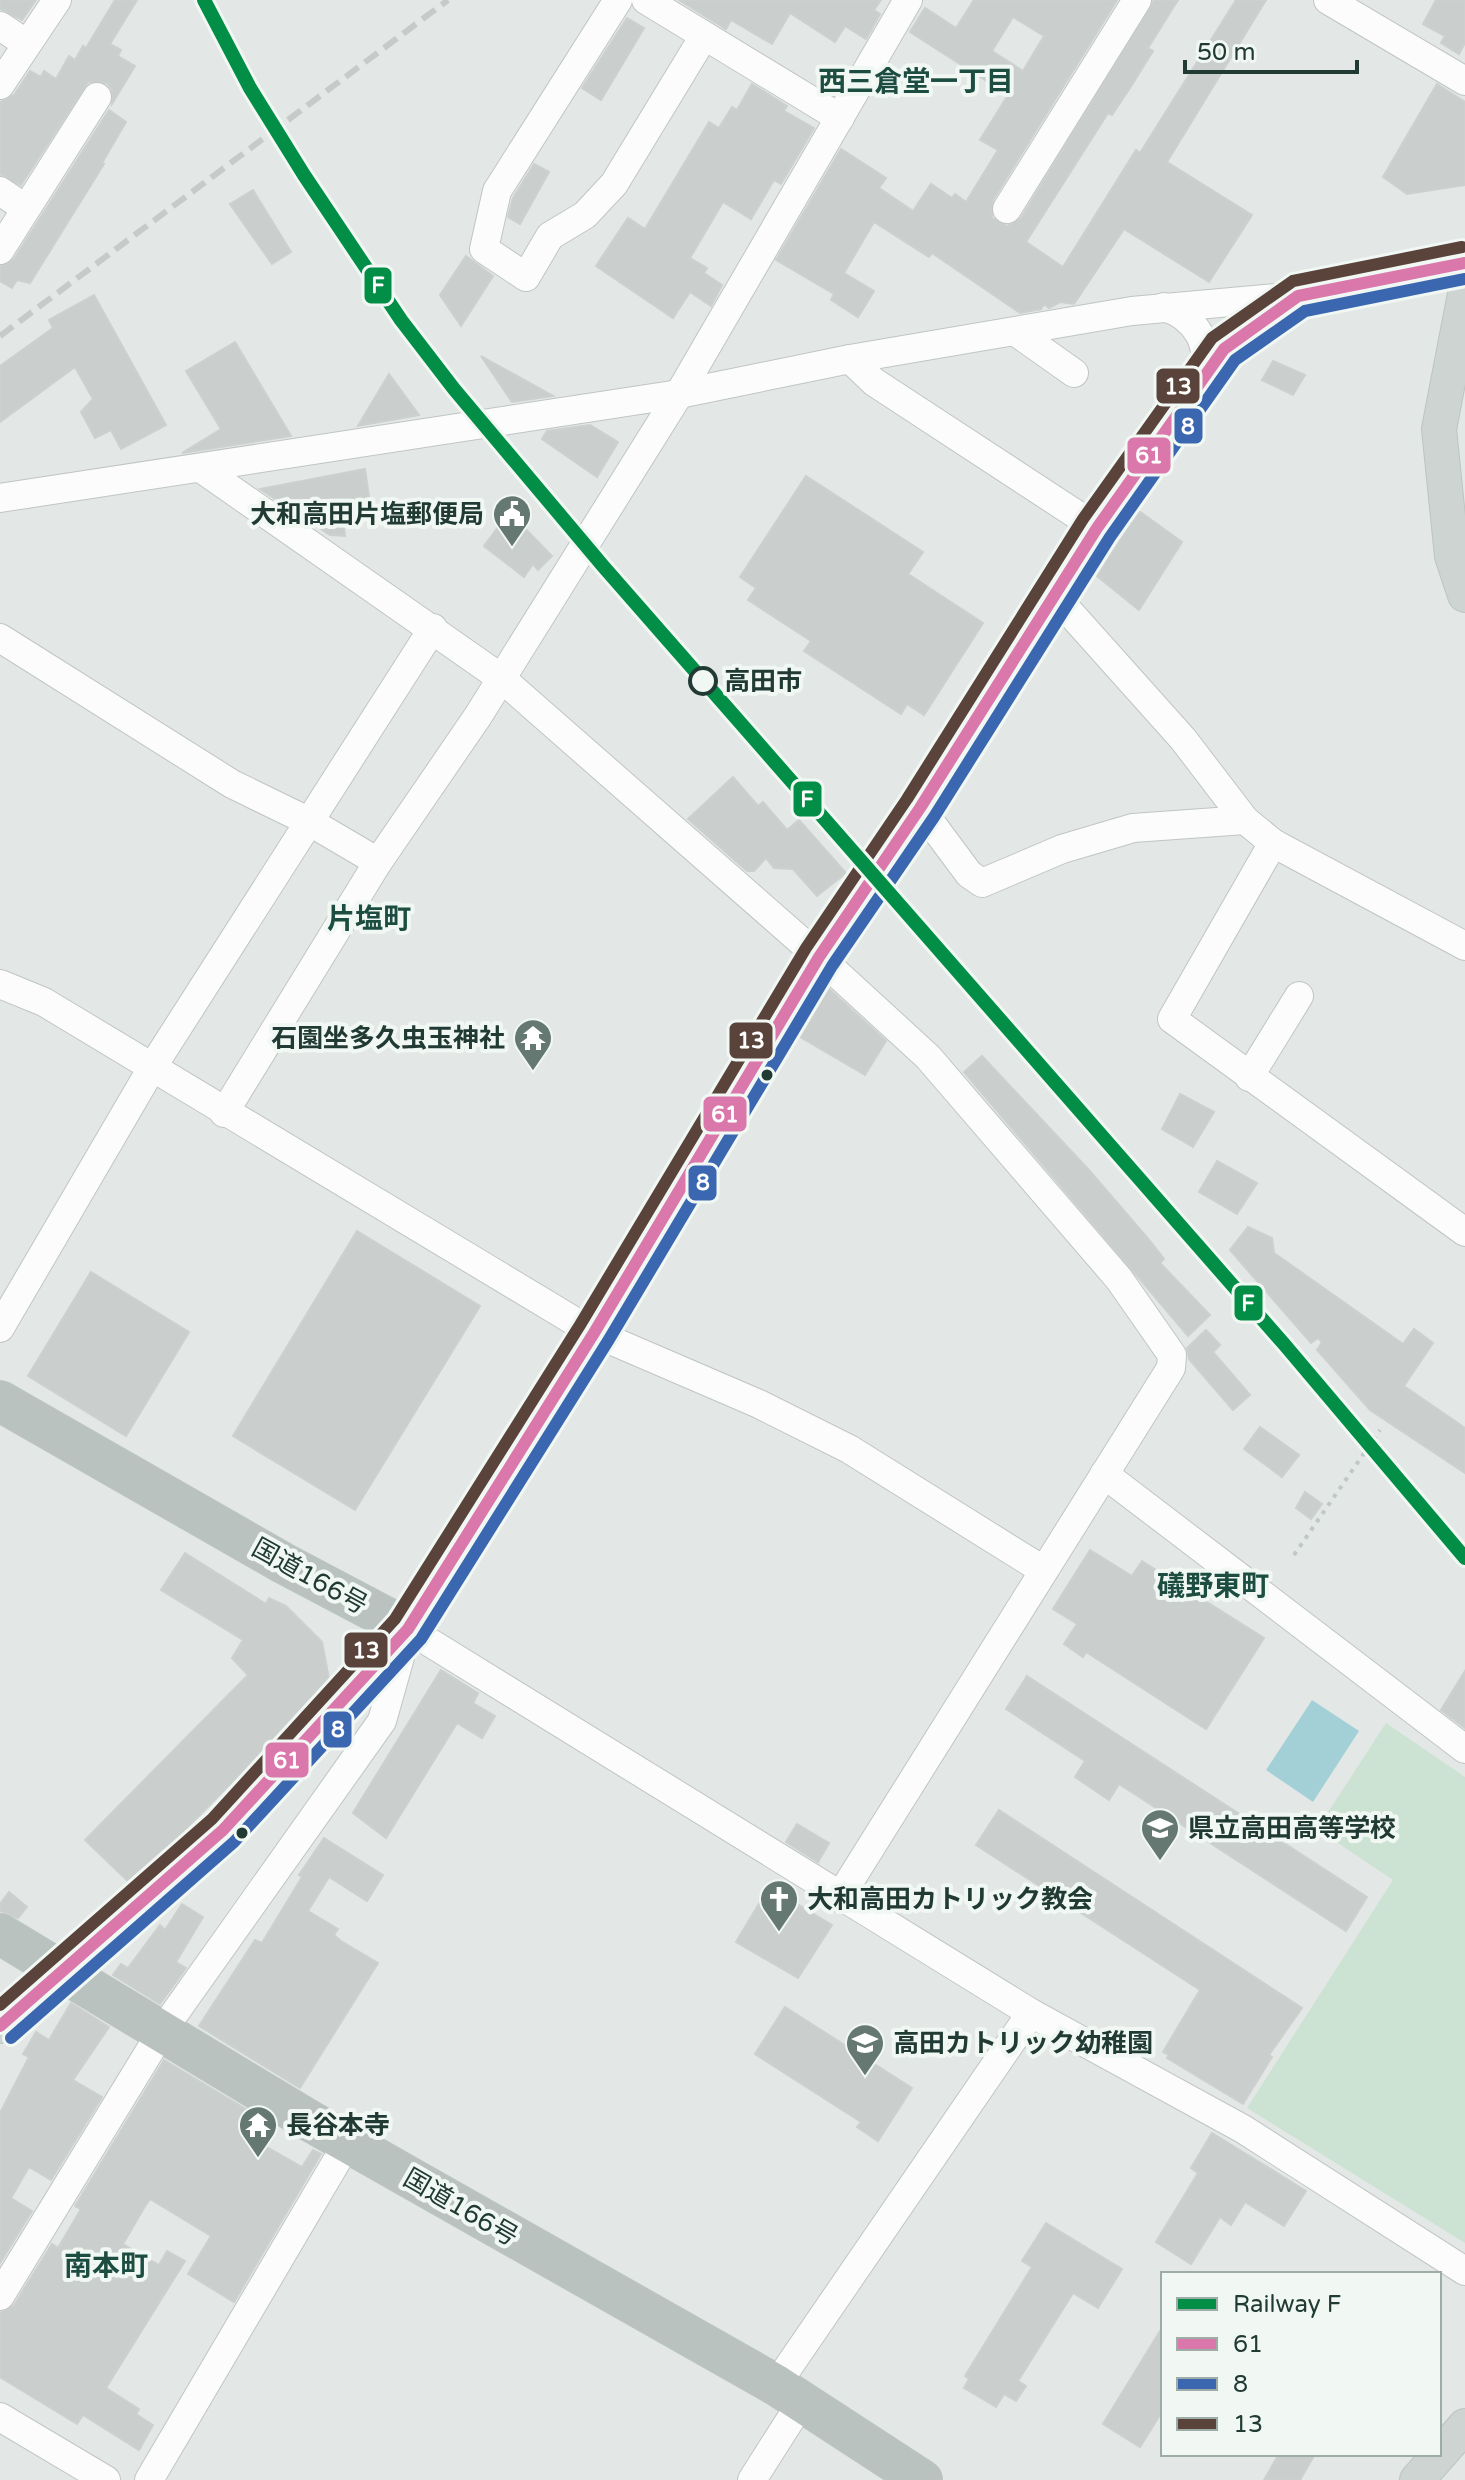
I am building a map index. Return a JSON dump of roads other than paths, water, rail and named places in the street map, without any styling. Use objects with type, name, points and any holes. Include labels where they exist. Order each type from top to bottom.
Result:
[{"type":"highway","points":[[408,1629],[594,1333],[819,957],[920,808],[1097,528],[1224,349],[1298,296],[1465,263]]},
{"type":"highway","name":"国道166号","points":[[0,1401],[283,1563],[408,1629]]},
{"type":"highway","name":"国道166号","points":[[0,1934],[348,2142],[788,2394],[922,2480]]},
{"type":"main road","points":[[1465,294],[1439,429],[1452,556],[1465,595]]},
{"type":"main road","points":[[0,2026],[63,1974],[223,1830],[408,1629]]},
{"type":"main road","points":[[1441,2453],[1465,2426]]},
{"type":"main road","points":[[1417,2480],[1438,2456]]},
{"type":"street","points":[[0,85],[57,0]]},
{"type":"street","points":[[618,0],[497,191],[484,249],[526,277],[550,236],[585,215],[614,184],[704,36]]},
{"type":"street","points":[[646,0],[840,118]]},
{"type":"street","points":[[224,1113],[378,862],[501,678],[679,394],[908,0]]},
{"type":"street","points":[[1007,209],[1137,0]]},
{"type":"street","points":[[1328,0],[1465,80]]},
{"type":"street","points":[[0,26],[27,44]]},
{"type":"street","points":[[0,250],[97,97]]},
{"type":"street","points":[[0,191],[25,208]]},
{"type":"street","points":[[0,498],[679,394],[850,359],[1164,307],[1298,296]]},
{"type":"street","points":[[1164,307],[1187,317],[1205,347],[1204,371],[1191,393]]},
{"type":"street","points":[[1016,332],[1074,373]]},
{"type":"street","points":[[850,359],[874,382],[1097,528]]},
{"type":"street","points":[[202,469],[501,678],[819,957],[928,1057],[1119,1279],[1172,1355],[1171,1368],[839,1898]]},
{"type":"street","points":[[1056,597],[1183,739],[1245,820],[1273,843],[1465,946]]},
{"type":"street","points":[[0,1328],[153,1066],[433,628]]},
{"type":"street","points":[[0,638],[232,784],[310,822],[378,862]]},
{"type":"street","points":[[920,808],[969,874],[982,883],[1062,849],[1133,828],[1245,820]]},
{"type":"street","points":[[1273,843],[1172,1019],[1465,1232]]},
{"type":"street","points":[[0,984],[44,1002],[153,1066],[224,1113],[594,1333],[759,1404],[849,1449],[1043,1570]]},
{"type":"street","points":[[1249,1077],[1299,996]]},
{"type":"street","points":[[1104,1474],[1465,1749]]},
{"type":"street","points":[[0,2296],[162,2031],[382,1721],[408,1629],[839,1898],[1031,2013],[1243,2129],[1465,2271]]},
{"type":"street","points":[[752,2480],[788,2394],[1031,2013]]},
{"type":"street","points":[[149,2480],[348,2142]]},
{"type":"street","points":[[0,2417],[106,2480]]},
{"type":"water","points":[[1312,1700],[1359,1731],[1313,1802],[1266,1770]]},
{"type":"railway","points":[[0,336],[448,0]]},
{"type":"rail line","name":"F","points":[[204,0],[250,88],[304,175],[401,320],[454,389],[603,566],[1284,1344],[1465,1558]]},
{"type":"place","name":"大和高田片塩郵便局","points":[[512,548]]},
{"type":"place","name":"高田市","points":[[703,681]]},
{"type":"place","name":"石園坐多久虫玉神社","points":[[533,1072]]},
{"type":"place","name":"県立高田高等学校","points":[[1160,1862]]},
{"type":"place","name":"大和高田カトリック教会","points":[[779,1933]]},
{"type":"place","name":"高田カトリック幼稚園","points":[[865,2077]]},
{"type":"place","name":"長谷本寺","points":[[258,2159]]},
{"type":"district","name":"西三倉堂一丁目","points":[[916,81]]},
{"type":"district","name":"片塩町","points":[[369,918]]},
{"type":"district","name":"礒野東町","points":[[1213,1585]]},
{"type":"district","name":"南本町","points":[[106,2265]]}]
